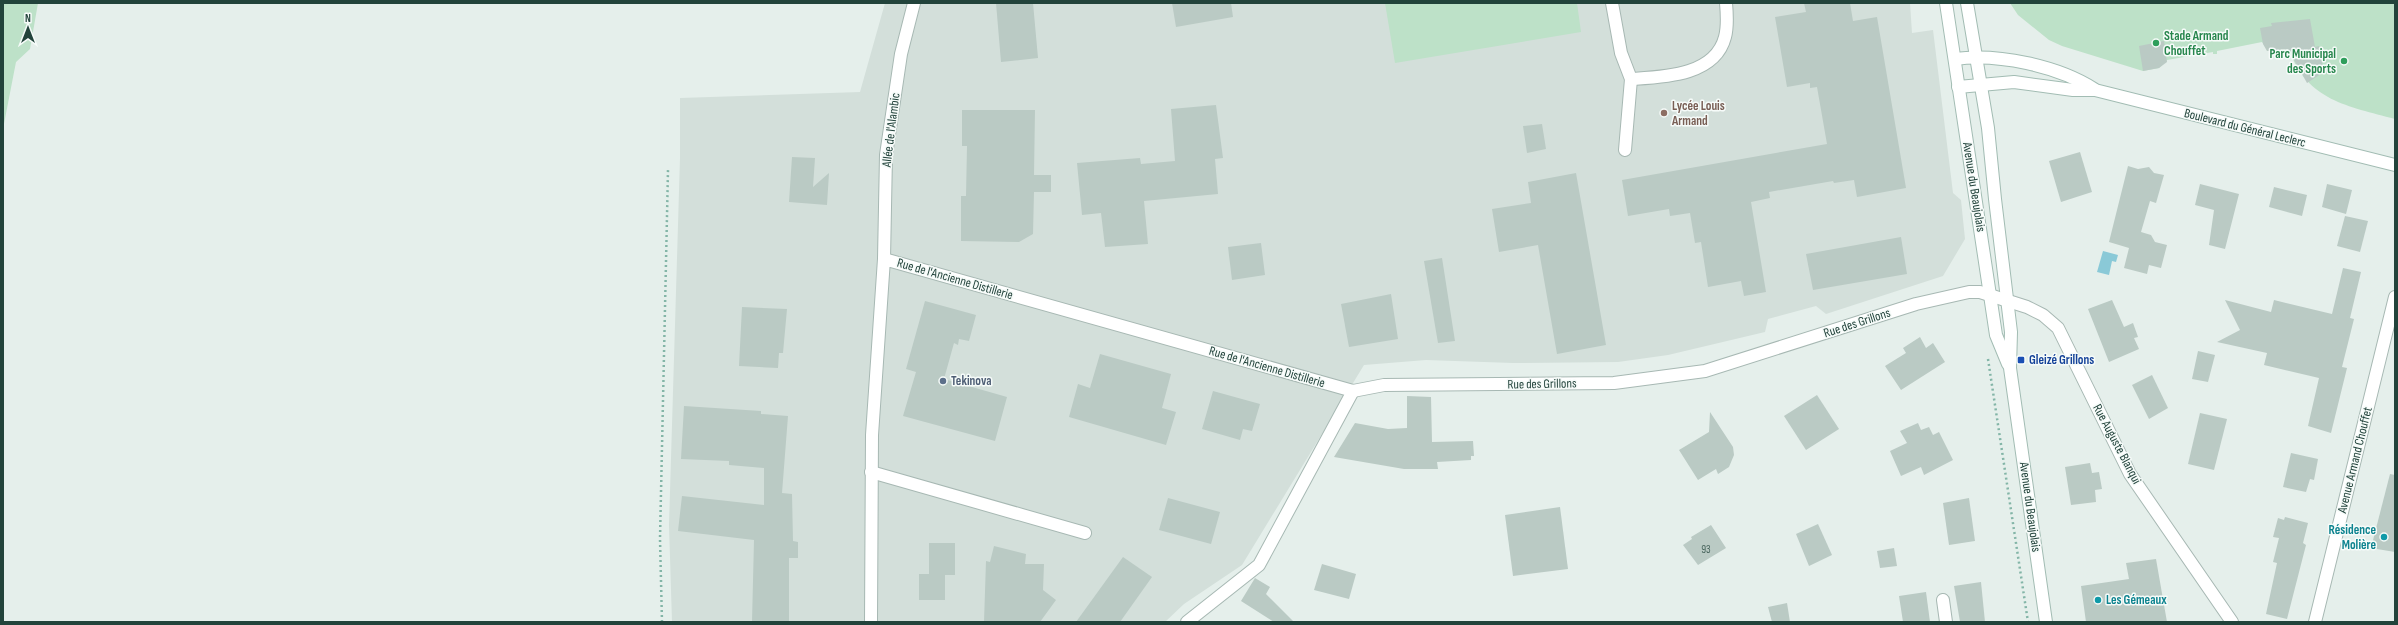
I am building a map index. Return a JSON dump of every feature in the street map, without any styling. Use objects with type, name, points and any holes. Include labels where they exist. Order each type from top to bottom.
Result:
[{"type":"street","name":"Allée de l'Alambic","points":[[884,259],[886,154],[901,54],[914,3]]},
{"type":"street","points":[[1612,3],[1620,53],[1632,78],[1625,150]]},
{"type":"street","points":[[1632,78],[1663,77],[1694,70],[1717,54],[1725,37],[1726,3]]},
{"type":"street","name":"Avenue du Beaujolais","points":[[1946,3],[1996,335],[2010,368]]},
{"type":"street","name":"Avenue du Beaujolais","points":[[1967,3],[1988,128],[2011,332],[2010,368],[2046,622]]},
{"type":"street","name":"Boulevard du Général Leclerc","points":[[1955,59],[1977,56],[2009,60],[2076,78],[2095,90]]},
{"type":"street","name":"Boulevard du Général Leclerc","points":[[1958,87],[1981,83],[2014,82],[2073,90],[2095,90],[2395,165]]},
{"type":"street","name":"Rue de l'Ancienne Distillerie","points":[[871,622],[871,472],[884,259],[1353,391]]},
{"type":"street","name":"Rue des Grillons","points":[[1353,391],[1384,385],[1614,383],[1705,371],[1916,304],[1969,292],[2008,300]]},
{"type":"street","name":"Avenue Armand Chouffet","points":[[2315,622],[2395,297]]},
{"type":"street","name":"Rue Auguste Blanqui","points":[[2008,300],[2027,306],[2058,328],[2130,474],[2232,622]]},
{"type":"street","points":[[1186,622],[1259,565],[1353,391]]},
{"type":"street","points":[[871,472],[1085,533]]},
{"type":"street","points":[[1943,600],[1946,622]]},
{"type":"path","points":[[662,622],[661,531],[668,170]]},
{"type":"path","points":[[1987,353],[2028,622]]},
{"type":"shaded area","points":[[885,3],[1910,3],[1912,33],[1933,30],[1953,193],[1961,200],[1965,239],[1943,276],[1826,314],[1816,306],[1768,319],[1765,332],[1668,355],[1618,362],[1513,363],[1426,360],[1364,365],[1242,565],[1184,604],[1165,622],[672,622],[669,525],[680,158],[680,98],[860,92]]},
{"type":"green space","points":[[3,3],[38,3],[30,49],[16,62],[3,129]]},
{"type":"green space","points":[[1385,3],[1577,3],[1581,32],[1395,63]]},
{"type":"green space","name":"Stade Armand Chouffet","points":[[2010,3],[2395,3],[2395,119],[2346,105],[2331,99],[2318,91],[2307,80],[2297,66],[2289,49],[2269,51],[2262,42],[2217,51],[2217,54],[2213,54],[2213,52],[2167,60],[2159,68],[2143,71],[2062,46],[2049,40],[2018,15]]},
{"type":"water","points":[[2103,251],[2118,255],[2116,262],[2112,261],[2109,275],[2097,272]]},
{"type":"building","points":[[996,3],[1033,3],[1038,58],[1001,62]]},
{"type":"building","points":[[1172,3],[1231,3],[1233,17],[1176,27]]},
{"type":"building","points":[[1804,3],[1850,3],[1853,21],[1877,17],[1906,188],[1857,197],[1854,180],[1834,183],[1833,181],[1769,192],[1770,198],[1751,202],[1766,292],[1744,296],[1741,281],[1708,287],[1701,242],[1695,243],[1690,213],[1670,216],[1669,209],[1628,216],[1622,180],[1827,144],[1817,87],[1810,88],[1810,83],[1787,87],[1775,17],[1806,12]]},
{"type":"building","points":[[2310,19],[2315,47],[2319,46],[2324,72],[2307,83],[2288,49],[2267,51],[2263,44],[2260,28],[2272,26],[2271,23]]},
{"type":"building","points":[[2164,41],[2167,62],[2159,68],[2143,71],[2139,46]]},
{"type":"building","points":[[1216,105],[1223,158],[1215,159],[1218,194],[1144,201],[1148,244],[1105,247],[1101,213],[1082,215],[1077,163],[1140,158],[1141,164],[1175,161],[1171,109]]},
{"type":"building","points":[[962,110],[1035,110],[1034,175],[1051,175],[1051,192],[1034,192],[1033,234],[1019,242],[961,241],[961,196],[966,196],[967,146],[962,146]]},
{"type":"building","points":[[1542,124],[1546,149],[1527,153],[1523,126]]},
{"type":"building","points":[[2080,152],[2092,192],[2061,202],[2049,161]]},
{"type":"building","points":[[792,157],[815,158],[813,187],[829,173],[827,205],[789,202]]},
{"type":"building","points":[[2128,166],[2138,169],[2149,167],[2154,173],[2164,175],[2156,203],[2150,201],[2141,232],[2151,235],[2155,242],[2167,245],[2161,268],[2149,265],[2147,274],[2124,268],[2129,248],[2109,242]]},
{"type":"building","points":[[1576,173],[1606,345],[1557,354],[1538,245],[1499,252],[1492,209],[1531,203],[1528,182]]},
{"type":"building","points":[[2200,184],[2239,194],[2225,249],[2209,245],[2214,210],[2195,205]]},
{"type":"building","points":[[2327,184],[2352,190],[2346,214],[2322,207]]},
{"type":"building","points":[[2274,187],[2307,195],[2302,216],[2269,207]]},
{"type":"building","points":[[2345,216],[2368,221],[2360,252],[2337,246]]},
{"type":"building","points":[[1901,237],[1907,274],[1813,290],[1806,254]]},
{"type":"building","points":[[1261,243],[1265,275],[1232,280],[1228,247]]},
{"type":"building","points":[[1442,258],[1455,341],[1438,343],[1424,261]]},
{"type":"building","points":[[2343,268],[2361,272],[2350,318],[2354,319],[2342,367],[2347,368],[2331,433],[2308,426],[2319,378],[2264,365],[2267,353],[2217,342],[2240,330],[2225,300],[2271,312],[2274,300],[2332,314]]},
{"type":"building","points":[[1391,294],[1398,339],[1349,347],[1341,304]]},
{"type":"building","points":[[2112,300],[2124,327],[2133,323],[2138,337],[2134,338],[2139,349],[2109,362],[2088,309]]},
{"type":"building","points":[[925,301],[976,315],[969,341],[959,339],[958,345],[954,343],[944,379],[1007,397],[995,441],[903,416],[916,372],[906,369]]},
{"type":"building","points":[[742,307],[787,309],[783,353],[779,353],[778,368],[739,366]]},
{"type":"building","points":[[1920,337],[1926,348],[1933,343],[1945,362],[1901,390],[1885,366],[1906,353],[1903,348]]},
{"type":"building","points":[[2198,351],[2215,355],[2208,382],[2192,379]]},
{"type":"building","points":[[1100,354],[1171,374],[1162,408],[1176,412],[1166,445],[1069,417],[1078,384],[1090,388]]},
{"type":"building","points":[[2152,375],[2168,408],[2149,419],[2132,385]]},
{"type":"building","points":[[1213,391],[1260,404],[1252,431],[1243,429],[1240,440],[1202,429]]},
{"type":"building","points":[[1817,395],[1839,429],[1806,450],[1784,416]]},
{"type":"building","points":[[1407,396],[1431,397],[1432,442],[1473,441],[1474,456],[1471,456],[1471,460],[1437,462],[1438,469],[1404,469],[1334,457],[1355,423],[1388,429],[1407,428]]},
{"type":"building","points":[[684,406],[761,411],[761,414],[788,416],[782,493],[792,494],[793,541],[798,542],[798,558],[789,558],[789,622],[752,622],[754,540],[678,531],[682,496],[764,505],[764,468],[729,465],[729,461],[681,459]]},
{"type":"building","points":[[1710,412],[1733,447],[1734,455],[1729,467],[1718,474],[1716,469],[1698,480],[1679,450],[1709,432]]},
{"type":"building","points":[[2200,413],[2227,419],[2214,470],[2188,464]]},
{"type":"building","points":[[1918,423],[1921,430],[1929,427],[1933,435],[1939,432],[1953,460],[1924,475],[1921,467],[1901,476],[1890,451],[1907,443],[1900,431]]},
{"type":"building","points":[[2291,453],[2318,459],[2314,480],[2310,479],[2306,492],[2283,487]]},
{"type":"building","points":[[2090,463],[2092,473],[2099,472],[2102,489],[2095,490],[2096,502],[2071,505],[2065,467]]},
{"type":"building","points":[[2390,474],[2395,475],[2395,552],[2371,548]]},
{"type":"building","points":[[1168,498],[1220,512],[1211,544],[1159,530]]},
{"type":"building","points":[[1969,498],[1975,541],[1949,545],[1943,503]]},
{"type":"building","points":[[1560,507],[1568,569],[1513,576],[1505,515]]},
{"type":"building","points":[[2285,517],[2308,523],[2303,543],[2306,545],[2287,619],[2266,614],[2277,563],[2273,562],[2279,538],[2273,537],[2278,518],[2284,520]]},
{"type":"building","points":[[1818,524],[1832,555],[1809,566],[1796,534]]},
{"type":"building","points":[[1711,525],[1726,548],[1698,565],[1683,545],[1692,539],[1691,537]]},
{"type":"building","points":[[929,543],[955,543],[955,575],[945,575],[945,600],[919,600],[919,574],[929,574]]},
{"type":"building","points":[[994,546],[1026,554],[1025,564],[1044,564],[1043,590],[1056,600],[1040,622],[984,622],[986,561],[990,562]]},
{"type":"building","points":[[1894,548],[1897,566],[1880,568],[1877,551]]},
{"type":"building","points":[[1123,557],[1152,577],[1120,622],[1076,622]]},
{"type":"building","points":[[2156,559],[2167,622],[2086,622],[2081,586],[2129,579],[2126,563]]},
{"type":"building","points":[[1322,564],[1356,574],[1349,599],[1314,590]]},
{"type":"building","points":[[1255,578],[1270,587],[1266,594],[1294,622],[1274,622],[1241,601]]},
{"type":"building","points":[[1981,582],[1985,622],[1960,622],[1954,586]]},
{"type":"building","points":[[1926,592],[1930,622],[1903,622],[1899,596]]},
{"type":"building","points":[[1787,603],[1790,622],[1772,622],[1768,607]]},
{"type":"place","name":"Stade Armand Chouffet","points":[[2156,43]]},
{"type":"place","name":"Parc Municipal des Sports","points":[[2344,61]]},
{"type":"place","name":"Lycée Louis Armand","points":[[1664,113]]},
{"type":"place","name":"Gleizé Grillons","points":[[2021,360]]},
{"type":"place","name":"Tekinova","points":[[943,381]]},
{"type":"place","name":"Résidence Molière","points":[[2384,537]]},
{"type":"place","name":"Les Gémeaux","points":[[2098,600]]}]
